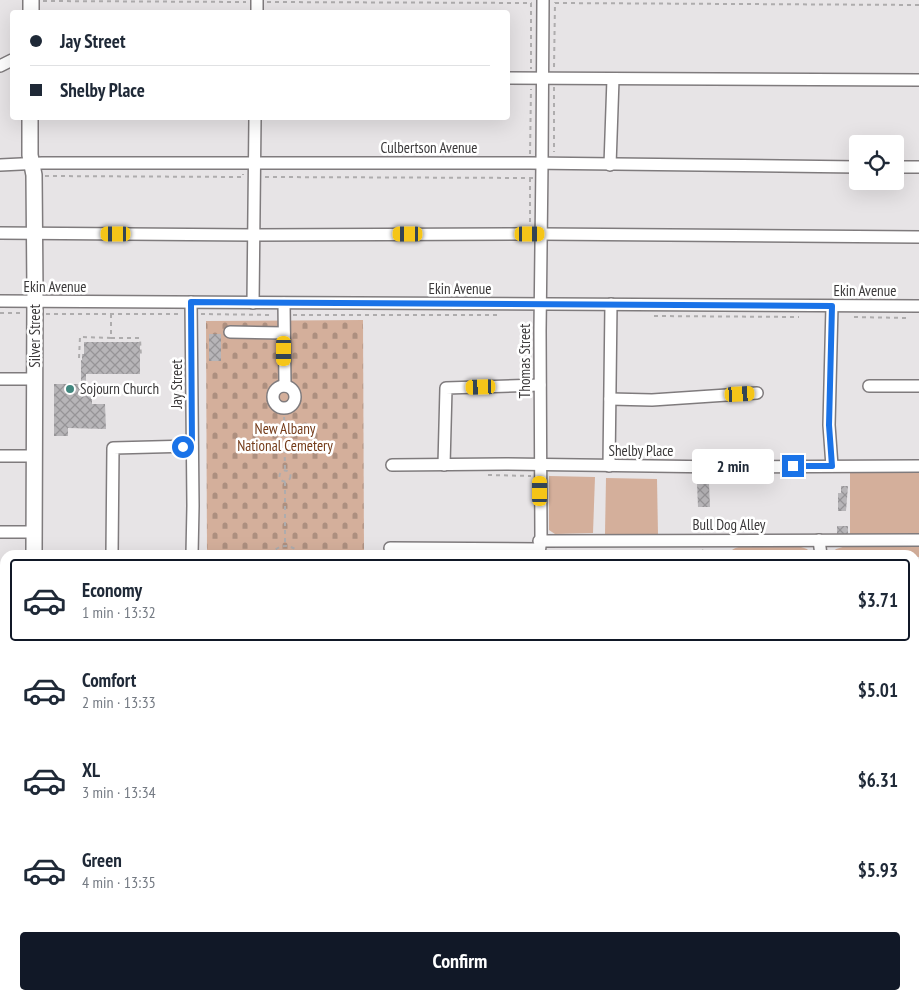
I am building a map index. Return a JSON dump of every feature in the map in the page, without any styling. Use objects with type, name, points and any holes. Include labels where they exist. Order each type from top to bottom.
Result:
[{"type":"main road","name":"Silver Street","points":[[30,120],[31,164],[34,175],[34,550]]},
{"type":"street","name":"Thomas Street","points":[[535,1],[536,78],[542,164],[536,178],[535,234],[540,304],[539,548]]},
{"type":"street","points":[[510,78],[919,80]]},
{"type":"street","points":[[610,165],[613,79]]},
{"type":"street","points":[[252,303],[255,120]]},
{"type":"street","name":"Culbertson Avenue","points":[[0,165],[530,163],[849,167]]},
{"type":"street","points":[[904,167],[919,167]]},
{"type":"street","points":[[0,233],[253,236],[535,234],[919,237]]},
{"type":"street","name":"Ekin Avenue","points":[[0,301],[34,310],[191,308],[252,303],[284,309],[540,304],[919,306]]},
{"type":"street","points":[[609,466],[611,304]]},
{"type":"street","points":[[832,306],[829,425],[832,466]]},
{"type":"street","name":"Jay Street","points":[[191,308],[192,550]]},
{"type":"street","points":[[284,309],[285,386]]},
{"type":"street","points":[[230,332],[284,333]]},
{"type":"street","points":[[0,378],[35,379]]},
{"type":"street","points":[[444,465],[446,388],[540,385]]},
{"type":"street","points":[[285,386],[291,388],[296,398],[291,407],[284,409],[278,406],[273,397],[278,388],[285,386]]},
{"type":"street","points":[[869,386],[919,386]]},
{"type":"street","points":[[610,399],[652,400],[757,393]]},
{"type":"street","points":[[112,550],[113,448],[192,446]]},
{"type":"street","points":[[0,456],[35,456]]},
{"type":"street","name":"Shelby Place","points":[[392,465],[919,466]]},
{"type":"street","points":[[0,532],[34,532]]},
{"type":"street","points":[[819,540],[820,550]]},
{"type":"street","name":"Bull Dog Alley","points":[[390,548],[539,548],[819,540],[919,540]]},
{"type":"path","points":[[38,0],[248,2],[256,5],[535,1],[536,78],[530,163],[536,178],[535,234]]},
{"type":"path","points":[[554,155],[554,1],[919,5]]},
{"type":"path","points":[[263,181],[264,177],[536,178]]},
{"type":"path","points":[[457,292],[484,292]]},
{"type":"path","points":[[0,313],[34,310],[111,314],[191,308],[503,315]]},
{"type":"path","points":[[111,314],[111,338]]},
{"type":"path","points":[[79,358],[80,340],[82,337],[139,338],[141,357]]},
{"type":"path","points":[[284,409],[285,471]]},
{"type":"path","points":[[285,471],[279,476],[280,480],[285,482]]},
{"type":"path","points":[[285,471],[290,474],[289,481],[285,482]]},
{"type":"path","points":[[285,482],[285,546]]},
{"type":"path","points":[[275,550],[285,546],[296,550]]},
{"type":"green space","name":"New Albany National Cemetery","points":[[363,320],[364,550],[207,550],[206,321]]},
{"type":"green space","points":[[850,472],[919,472],[919,535],[850,534]]},
{"type":"green space","points":[[549,476],[595,477],[593,533],[555,534],[549,530]]},
{"type":"green space","points":[[606,478],[657,479],[658,535],[605,534]]},
{"type":"green space","points":[[798,546],[808,550],[732,550],[737,547]]},
{"type":"green space","points":[[846,546],[919,546],[919,550],[836,549]]},
{"type":"building","points":[[209,334],[221,334],[221,361],[209,361]]},
{"type":"building","name":"Sojourn Church","points":[[84,342],[140,342],[140,374],[86,374],[84,395],[92,395],[92,404],[105,404],[106,429],[68,428],[68,436],[54,436],[54,384],[81,384],[81,360],[82,354],[84,354]]},
{"type":"building","points":[[697,483],[709,483],[710,507],[698,507]]},
{"type":"building","points":[[841,486],[848,486],[846,511],[838,511],[838,493],[841,493]]},
{"type":"building","points":[[837,526],[848,526],[848,535],[837,535]]},
{"type":"place","name":"Sojourn Church","points":[[70,389]]},
{"type":"route","points":[[183,447],[192,446],[191,302],[832,306],[829,425],[832,466],[793,466]]}]
